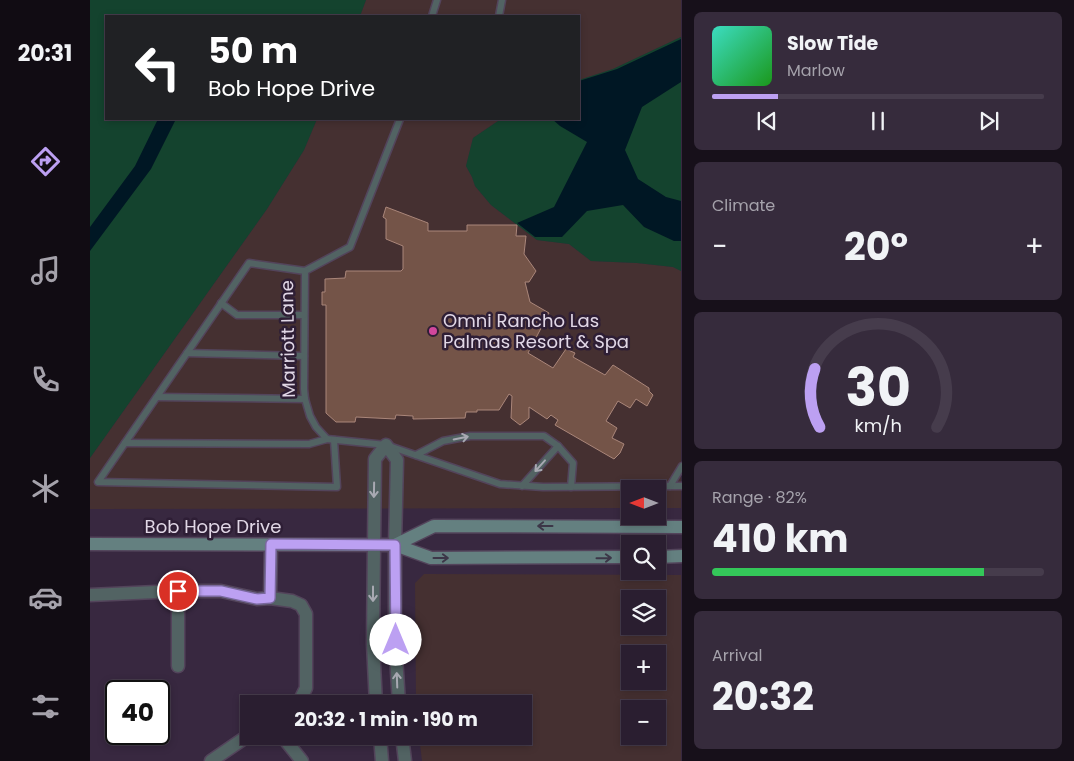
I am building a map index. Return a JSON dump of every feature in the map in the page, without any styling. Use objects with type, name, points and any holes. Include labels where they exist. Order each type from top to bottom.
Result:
[{"type":"main road","name":"Bob Hope Drive","points":[[395,545],[434,526],[682,527]]},
{"type":"main road","name":"Bob Hope Drive","points":[[90,544],[395,545],[431,558],[621,557]]},
{"type":"main road","points":[[666,557],[682,556]]},
{"type":"street","points":[[376,695],[373,644],[375,459],[386,445],[397,460],[395,545],[399,695]]},
{"type":"street","points":[[270,598],[271,544]]},
{"type":"street","points":[[178,591],[178,666]]},
{"type":"street","points":[[90,595],[221,591],[257,599],[292,600],[301,606],[306,614],[306,688],[302,695]]},
{"type":"street","points":[[212,761],[240,741]]},
{"type":"street","points":[[289,745],[302,761]]},
{"type":"street","points":[[381,745],[382,761]]},
{"type":"street","points":[[403,745],[405,761]]},
{"type":"lane","points":[[432,15],[438,0]]},
{"type":"lane","points":[[499,15],[502,0]]},
{"type":"lane","name":"Marriott Lane","points":[[327,439],[316,427],[310,416],[305,399],[305,271],[350,247],[400,120]]},
{"type":"lane","points":[[305,271],[249,263],[98,482],[337,487],[334,440]]},
{"type":"lane","points":[[221,303],[237,314],[304,314]]},
{"type":"lane","points":[[187,353],[304,356]]},
{"type":"lane","points":[[157,397],[305,399]]},
{"type":"lane","points":[[416,455],[443,441],[470,436],[544,436],[558,446],[573,463],[571,487]]},
{"type":"lane","points":[[125,443],[309,444],[327,439],[386,445],[500,484],[571,487],[682,486]]},
{"type":"lane","points":[[522,486],[558,446]]},
{"type":"lane","points":[[670,486],[682,466]]},
{"type":"shaded area","points":[[366,0],[681,0],[681,37],[613,69],[580,80],[580,15],[360,15]]},
{"type":"shaded area","points":[[317,120],[500,120],[473,138],[466,166],[475,186],[491,205],[537,240],[569,244],[591,261],[673,267],[681,271],[681,508],[666,508],[666,480],[621,480],[621,508],[90,509],[90,458],[267,209],[304,150]]},
{"type":"shaded area","points":[[424,574],[621,575],[621,580],[666,580],[666,575],[681,575],[681,761],[422,761],[420,745],[532,745],[532,695],[416,695],[415,583]]},
{"type":"green space","points":[[90,0],[366,0],[360,15],[105,15],[105,120],[317,120],[304,150],[267,209],[90,458]]},
{"type":"green space","points":[[681,37],[681,271],[673,267],[637,263],[591,261],[569,244],[537,240],[491,205],[475,186],[466,166],[473,138],[500,120],[580,120],[580,80],[613,69]]},
{"type":"water","points":[[681,39],[681,82],[642,107],[625,150],[638,179],[666,197],[681,201],[681,241],[674,241],[644,227],[623,205],[587,211],[562,237],[535,237],[517,223],[554,207],[587,142],[553,120],[580,120],[580,81],[617,69]]},
{"type":"water","points":[[158,120],[176,120],[151,169],[90,251],[90,227],[135,166]]},
{"type":"building","name":"Omni Rancho Las Palmas Resort & Spa","points":[[386,207],[428,223],[428,231],[467,231],[467,225],[517,225],[516,236],[526,236],[524,254],[536,271],[529,282],[525,282],[530,302],[549,313],[528,353],[553,368],[566,349],[575,353],[573,357],[605,375],[613,365],[649,388],[653,395],[647,406],[636,399],[630,408],[618,401],[606,421],[617,428],[612,438],[624,444],[620,453],[614,459],[555,425],[558,420],[551,415],[547,419],[529,407],[529,418],[520,425],[511,418],[512,396],[509,394],[499,410],[466,412],[465,418],[413,419],[413,416],[396,415],[395,419],[356,417],[355,422],[336,422],[326,413],[326,305],[322,305],[325,279],[345,278],[346,271],[401,271],[403,269],[403,246],[386,239],[386,219],[383,217]]},
{"type":"place","name":"Omni Rancho Las Palmas Resort & Spa","points":[[433,331]]},
{"type":"route","points":[[178,591],[221,591],[257,599],[270,598],[271,544],[395,545],[396,640]]}]
